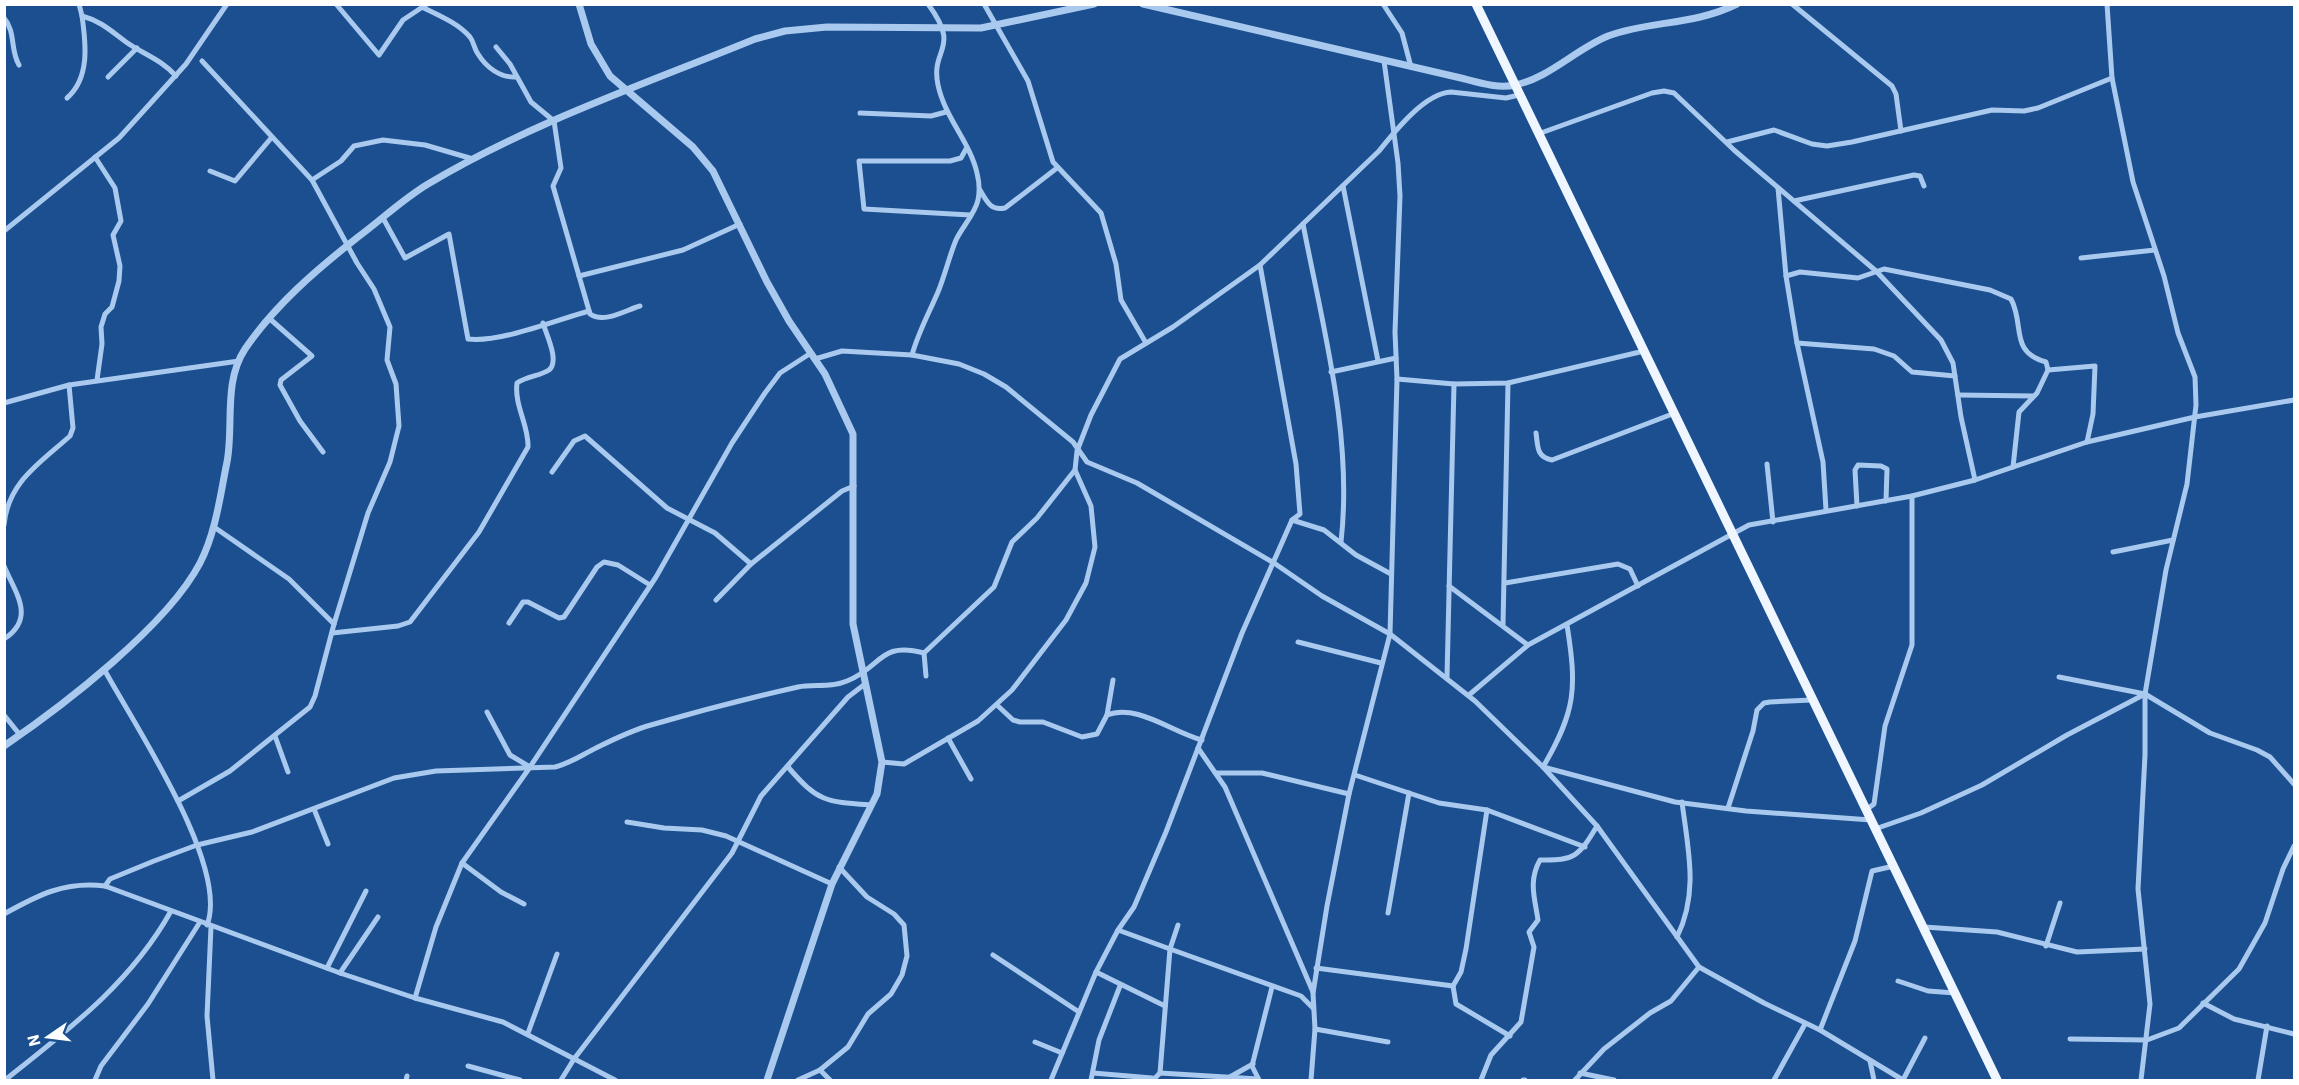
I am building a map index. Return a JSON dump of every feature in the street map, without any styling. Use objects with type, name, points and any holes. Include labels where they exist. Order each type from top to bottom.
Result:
[{"type":"main road","points":[[1476,4],[1997,1080]]},
{"type":"street","points":[[67,98],[82,81],[84,57],[82,16],[79,4]]},
{"type":"street","points":[[4,231],[119,138],[176,76],[227,4]]},
{"type":"street","points":[[336,4],[379,55],[403,20],[425,6],[471,38],[477,53],[489,67],[506,78],[516,77]]},
{"type":"street","points":[[579,4],[591,45],[610,76],[693,147],[713,171],[767,282],[813,356],[848,419],[853,434],[851,600],[853,624],[882,762],[877,794],[832,884],[767,1080]]},
{"type":"street","points":[[912,355],[917,338],[939,291],[951,252],[978,201],[980,189],[977,172],[946,112],[937,72],[944,50],[945,30],[928,4]]},
{"type":"street","points":[[984,4],[1028,81],[1057,168],[1101,213],[1116,264],[1121,300],[1146,343]]},
{"type":"street","points":[[4,746],[104,669],[158,618],[184,588],[200,563],[213,527],[231,444],[231,399],[239,360],[301,283],[425,186],[473,159],[554,121],[627,89],[755,39],[785,31],[827,27],[945,30],[998,26],[1046,13],[1094,4]]},
{"type":"street","points":[[1143,4],[1516,90]]},
{"type":"street","points":[[1383,4],[1402,33],[1411,67]]},
{"type":"street","points":[[882,762],[904,764],[978,721],[997,705],[1061,627],[1082,593],[1091,568],[1095,547],[1095,523],[1089,500],[1075,470],[1077,451],[1090,414],[1120,359],[1173,327],[1260,265],[1379,151],[1394,132],[1430,98],[1442,92],[1506,98],[1536,77],[1608,36],[1648,27],[1698,20],[1737,4]]},
{"type":"street","points":[[1792,4],[1892,86],[1896,94],[1901,131]]},
{"type":"street","points":[[2107,4],[2112,78],[2133,182],[2164,276],[2178,333],[2195,377],[2195,417],[2187,484],[2173,540],[2145,694],[2145,755],[2138,889],[2150,1004],[2141,1080]]},
{"type":"street","points":[[82,16],[108,27],[137,48],[166,64],[176,76]]},
{"type":"street","points":[[4,18],[13,38],[12,54],[20,65]]},
{"type":"street","points":[[496,46],[510,63],[531,102],[554,121],[561,168],[553,186],[589,311],[594,317],[609,317],[640,306]]},
{"type":"street","points":[[108,77],[137,48]]},
{"type":"street","points":[[178,801],[230,771],[310,707],[368,513],[390,462],[399,426],[396,384],[387,360],[390,327],[374,289],[347,246],[312,180],[202,61]]},
{"type":"street","points":[[1311,1080],[1315,1029],[1313,993],[1316,969],[1349,794],[1390,634],[1397,379],[1395,332],[1400,196],[1384,61]]},
{"type":"street","points":[[1728,142],[1774,130],[1812,144],[1827,146],[1992,110],[2024,111],[2038,108],[2112,78]]},
{"type":"street","points":[[1538,134],[1664,91],[1674,93],[1778,188],[1876,271],[1941,340],[1953,363],[1975,480]]},
{"type":"street","points":[[860,113],[942,116],[946,112]]},
{"type":"street","points":[[210,171],[236,181],[272,137]]},
{"type":"street","points":[[312,180],[341,161],[354,146],[383,140],[425,145],[473,159]]},
{"type":"street","points":[[966,149],[961,158],[950,161],[860,161],[864,209],[970,215]]},
{"type":"street","points":[[95,157],[115,188],[122,220],[113,235],[120,266],[119,281],[112,307],[105,314],[101,327],[102,344],[97,380]]},
{"type":"street","points":[[980,189],[990,206],[997,210],[1005,208],[1057,168]]},
{"type":"street","points":[[1794,201],[1914,175],[1920,176],[1924,186]]},
{"type":"street","points":[[1343,186],[1378,361]]},
{"type":"street","points":[[1778,188],[1786,276],[1797,343],[1823,462],[1826,510]]},
{"type":"street","points":[[383,218],[405,258],[449,234],[468,339],[499,337],[589,311]]},
{"type":"street","points":[[579,276],[683,249],[740,224]]},
{"type":"street","points":[[1303,224],[1331,372],[1345,472],[1341,542]]},
{"type":"street","points":[[2081,258],[2154,250]]},
{"type":"street","points":[[1051,1080],[1096,972],[1118,930],[1134,907],[1202,740],[1242,633],[1292,520],[1300,514],[1300,494],[1260,265]]},
{"type":"street","points":[[1786,276],[1800,272],[1858,278],[1867,277],[1876,271],[1897,271],[1990,290],[2011,299],[2024,350],[2030,357],[2046,362],[2048,370],[2034,396],[2019,411],[2013,467]]},
{"type":"street","points":[[270,319],[312,356],[281,380],[280,385],[300,421],[323,452]]},
{"type":"street","points":[[332,633],[398,626],[410,622],[479,532],[528,447],[529,437],[516,392],[517,383],[549,370],[553,364],[554,358],[543,323]]},
{"type":"street","points":[[1797,343],[1874,349],[1894,356],[1912,372],[1955,376]]},
{"type":"street","points":[[415,998],[436,927],[462,864],[529,769],[651,585],[765,393],[780,374],[813,356],[842,351],[912,355],[958,364],[984,374],[1006,387],[1073,442],[1077,451],[1087,462],[1137,483],[1274,563],[1322,596],[1390,634],[1469,695],[1543,767],[1597,826],[1699,967],[1820,1030],[1903,1080],[1925,1038]]},
{"type":"street","points":[[1397,379],[1454,384],[1508,383],[1644,351]]},
{"type":"street","points":[[1331,372],[1396,358]]},
{"type":"street","points":[[4,403],[69,385],[239,360]]},
{"type":"street","points":[[2048,370],[2095,366],[2093,414],[2087,442]]},
{"type":"street","points":[[1503,626],[1508,383]]},
{"type":"street","points":[[1447,677],[1454,384]]},
{"type":"street","points":[[4,525],[7,497],[70,436],[73,428],[69,385]]},
{"type":"street","points":[[1958,395],[2034,396]]},
{"type":"street","points":[[1469,695],[1528,645],[1749,525],[1912,496],[1975,480],[2087,442],[2195,417],[2295,400]]},
{"type":"street","points":[[1536,433],[1539,453],[1545,459],[1552,460],[1674,413]]},
{"type":"street","points":[[552,472],[574,441],[585,436],[668,508],[715,533],[751,564]]},
{"type":"street","points":[[1767,464],[1773,522]]},
{"type":"street","points":[[1857,506],[1855,470],[1858,465],[1881,466],[1887,470],[1886,501]]},
{"type":"street","points":[[924,653],[994,587],[1012,542],[1037,518],[1075,470]]},
{"type":"street","points":[[716,600],[751,564],[842,491],[854,486]]},
{"type":"street","points":[[1866,810],[1874,804],[1885,726],[1912,645],[1912,496]]},
{"type":"street","points":[[1292,520],[1324,530],[1356,555],[1391,574]]},
{"type":"street","points":[[213,527],[289,579],[334,624]]},
{"type":"street","points":[[2113,552],[2173,540]]},
{"type":"street","points":[[509,623],[523,602],[528,602],[559,618],[564,617],[597,567],[604,562],[618,566],[651,585]]},
{"type":"street","points":[[1505,582],[1618,564],[1629,569],[1638,586]]},
{"type":"street","points":[[4,566],[19,599],[22,620],[19,627],[4,639]]},
{"type":"street","points":[[1449,586],[1528,645]]},
{"type":"street","points":[[1543,767],[1563,733],[1573,698],[1574,673],[1567,625]]},
{"type":"street","points":[[1298,642],[1381,663]]},
{"type":"street","points":[[105,886],[111,879],[123,873],[196,845],[252,831],[394,778],[436,771],[529,769],[568,764],[596,747],[651,725],[762,695],[808,685],[832,685],[847,681],[894,649],[908,649],[924,653]]},
{"type":"street","points":[[924,653],[926,676]]},
{"type":"street","points":[[104,669],[159,761],[178,801],[196,845],[210,896],[212,912],[209,926],[207,1007],[213,1080]]},
{"type":"street","points":[[2059,677],[2145,694],[2210,733],[2258,750],[2270,757],[2295,784]]},
{"type":"street","points":[[997,705],[1013,720],[1043,722],[1089,738],[1097,734],[1107,715],[1113,680]]},
{"type":"street","points":[[561,1080],[574,1059],[732,853],[761,796],[848,698],[865,684]]},
{"type":"street","points":[[1875,829],[1921,813],[1982,785],[2067,735],[2145,694]]},
{"type":"street","points":[[1728,808],[1753,731],[1757,710],[1764,703],[1812,700]]},
{"type":"street","points":[[488,712],[510,754],[529,769]]},
{"type":"street","points":[[1107,715],[1136,712],[1176,732],[1202,740]]},
{"type":"street","points":[[4,715],[20,735]]},
{"type":"street","points":[[275,736],[288,772]]},
{"type":"street","points":[[948,738],[971,779]]},
{"type":"street","points":[[1198,748],[1217,773],[1313,993]]},
{"type":"street","points":[[788,767],[807,790],[823,800],[872,805]]},
{"type":"street","points":[[1543,767],[1682,802],[1871,820]]},
{"type":"street","points":[[1217,773],[1262,773],[1349,794]]},
{"type":"street","points":[[1355,776],[1439,803],[1487,810],[1585,847]]},
{"type":"street","points":[[1388,913],[1408,793]]},
{"type":"street","points":[[1677,937],[1688,913],[1690,896],[1690,869],[1682,802]]},
{"type":"street","points":[[314,809],[328,844]]},
{"type":"street","points":[[1487,810],[1466,949],[1461,972],[1453,986],[1456,1004],[1510,1036]]},
{"type":"street","points":[[627,822],[664,828],[702,830],[739,839],[832,884]]},
{"type":"street","points":[[1481,1080],[1491,1055],[1521,1022],[1534,947],[1529,932],[1538,920],[1532,881],[1537,865],[1540,860],[1567,861],[1585,847],[1597,826]]},
{"type":"street","points":[[2070,1039],[2147,1040],[2179,1028],[2239,969],[2261,932],[2283,869],[2295,846]]},
{"type":"street","points":[[462,864],[501,892],[524,904]]},
{"type":"street","points":[[1820,1030],[1855,941],[1872,871],[1894,866]]},
{"type":"street","points":[[798,1080],[820,1070],[848,1047],[868,1014],[891,994],[902,975],[907,956],[904,925],[894,914],[867,897],[839,867]]},
{"type":"street","points":[[4,914],[40,893],[56,888],[77,884],[105,886],[340,973],[415,998],[503,1022],[615,1080]]},
{"type":"street","points":[[327,968],[366,891]]},
{"type":"street","points":[[2046,946],[2060,903]]},
{"type":"street","points":[[4,1080],[118,985],[144,956],[171,911]]},
{"type":"street","points":[[340,973],[378,917]]},
{"type":"street","points":[[95,1080],[101,1066],[148,1004],[200,922]]},
{"type":"street","points":[[1160,1073],[1170,949],[1178,925]]},
{"type":"street","points":[[1924,927],[1998,932],[2077,952],[2145,949]]},
{"type":"street","points":[[1118,930],[1301,996],[1313,1008]]},
{"type":"street","points":[[528,1033],[557,954]]},
{"type":"street","points":[[993,955],[1079,1011]]},
{"type":"street","points":[[1575,1080],[1617,1038],[1650,1013],[1671,1001],[1699,967]]},
{"type":"street","points":[[1316,969],[1453,986]]},
{"type":"street","points":[[1096,972],[1120,986],[1165,1006]]},
{"type":"street","points":[[1898,981],[1928,991],[1955,993]]},
{"type":"street","points":[[1091,1080],[1099,1040],[1120,986]]},
{"type":"street","points":[[1093,1073],[1153,1079],[1160,1073],[1258,1080],[1253,1064],[1272,987]]},
{"type":"street","points":[[2203,1003],[2234,1019],[2295,1034]]},
{"type":"street","points":[[1774,1080],[1805,1024]]},
{"type":"street","points":[[2258,1080],[2267,1026]]},
{"type":"street","points":[[1315,1029],[1388,1042]]},
{"type":"street","points":[[1035,1042],[1062,1053]]},
{"type":"street","points":[[1870,1061],[1874,1080]]},
{"type":"street","points":[[1227,1078],[1253,1064]]},
{"type":"street","points":[[468,1066],[520,1080]]},
{"type":"street","points":[[820,1070],[831,1080]]},
{"type":"street","points":[[1580,1073],[1614,1080]]}]
